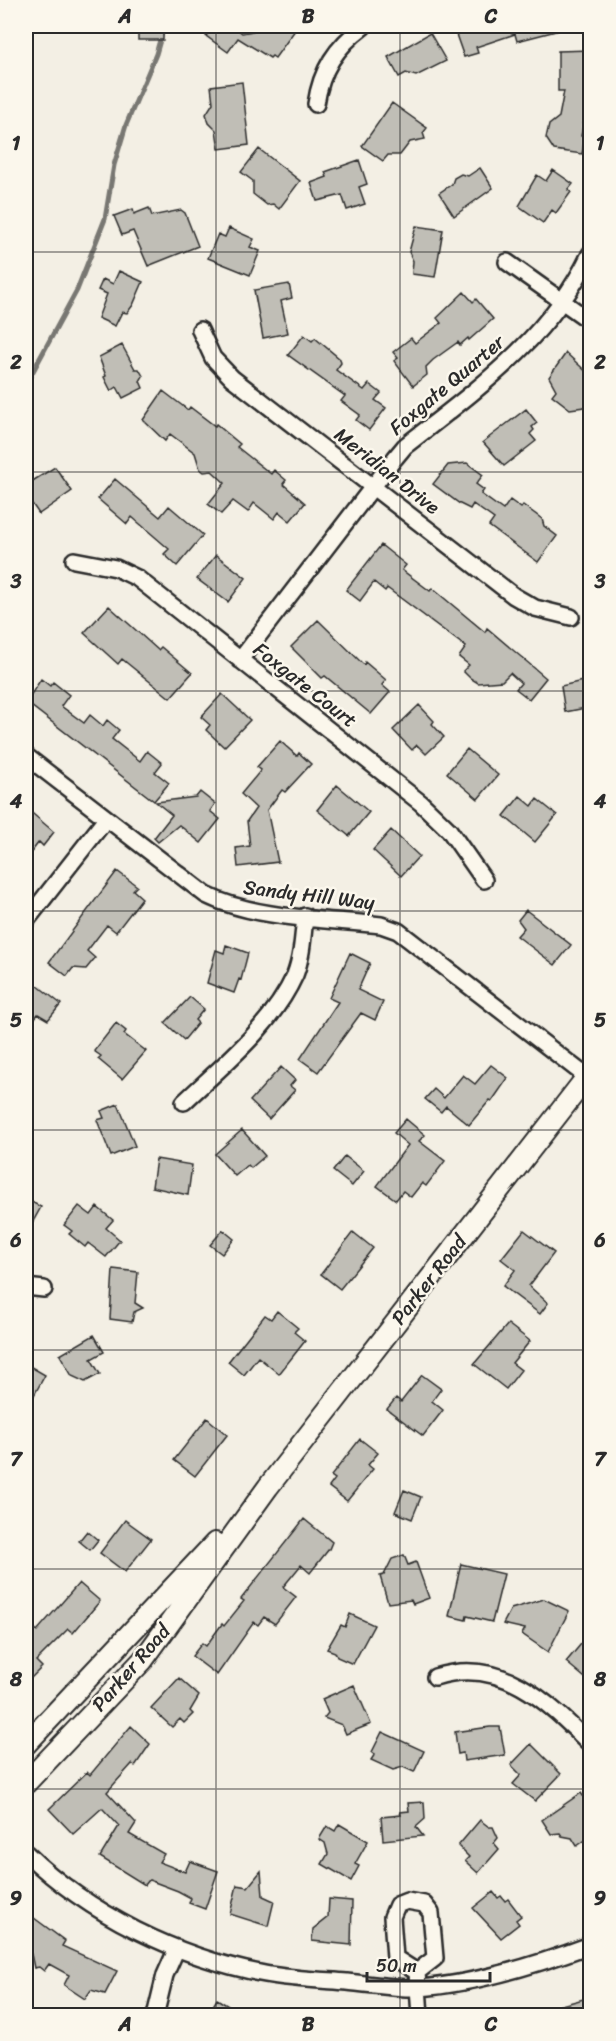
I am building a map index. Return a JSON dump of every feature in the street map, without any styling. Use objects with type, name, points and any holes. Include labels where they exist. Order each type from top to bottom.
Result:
[{"type":"street","points":[[316,104],[319,82],[331,58],[364,26]]},
{"type":"street","name":"Foxgate Quarter","points":[[240,660],[405,446],[488,382],[517,355],[563,301],[591,254]]},
{"type":"street","points":[[507,262],[591,321]]},
{"type":"street","name":"Meridian Drive","points":[[200,330],[213,358],[232,378],[514,596],[535,608],[571,617]]},
{"type":"street","name":"Foxgate Court","points":[[74,560],[116,568],[137,578],[421,803],[449,830],[484,880]]},
{"type":"street","name":"Sandy Hill Way","points":[[26,756],[206,895],[222,903],[254,911],[381,925],[398,931],[589,1075]]},
{"type":"street","points":[[26,921],[106,819]]},
{"type":"street","points":[[183,1102],[236,1053],[282,998],[298,964],[305,916]]},
{"type":"street","name":"Parker Road","points":[[26,1783],[143,1659],[268,1486],[589,1075]]},
{"type":"street","points":[[26,1287],[44,1289]]},
{"type":"street","name":"Parker Road","points":[[26,1744],[268,1486]]},
{"type":"street","points":[[435,1677],[462,1671],[481,1672],[513,1680],[554,1709],[591,1744]]},
{"type":"street","points":[[26,1853],[89,1904],[136,1930],[177,1948],[266,1974],[419,1988],[491,1975],[546,1961],[591,1945]]},
{"type":"street","points":[[155,2016],[165,1975],[177,1948]]},
{"type":"street","points":[[417,1972],[420,2016]]},
{"type":"building","points":[[138,26],[163,26],[163,40],[138,40]]},
{"type":"building","points":[[213,26],[233,26],[242,33],[258,30],[261,26],[298,26],[275,58],[272,56],[270,58],[238,38],[228,52],[206,36]]},
{"type":"building","points":[[453,26],[559,26],[560,30],[517,41],[515,34],[476,47],[478,53],[464,57]]},
{"type":"building","points":[[430,33],[446,61],[416,76],[406,73],[399,77],[388,57]]},
{"type":"building","points":[[591,50],[591,86],[581,136],[585,137],[582,154],[554,150],[546,138],[549,125],[559,117],[564,91],[558,91],[558,51]]},
{"type":"building","points":[[242,82],[249,145],[219,149],[216,130],[209,123],[206,114],[213,103],[211,86]]},
{"type":"building","points":[[392,103],[427,128],[423,133],[425,139],[410,142],[400,155],[388,155],[383,161],[362,146]]},
{"type":"building","points":[[259,149],[300,181],[279,209],[273,204],[267,205],[253,194],[253,181],[241,172]]},
{"type":"building","points":[[359,160],[367,184],[359,187],[365,204],[347,210],[342,195],[317,201],[311,183],[327,177],[325,172]]},
{"type":"building","points":[[480,168],[493,188],[454,216],[439,193],[452,184],[454,178],[461,174],[468,176]]},
{"type":"building","points":[[553,170],[573,184],[568,190],[571,192],[556,213],[552,210],[543,223],[519,206],[537,175],[546,181]]},
{"type":"building","points":[[149,208],[152,216],[181,210],[185,213],[198,246],[148,266],[133,231],[122,235],[114,216],[133,209],[134,214]]},
{"type":"building","points":[[416,226],[443,230],[435,277],[412,274],[413,261],[409,252]]},
{"type":"building","points":[[229,228],[254,239],[250,247],[260,251],[250,275],[208,258],[218,234],[225,237]]},
{"type":"building","points":[[119,271],[143,282],[133,305],[127,313],[122,312],[115,326],[98,318],[107,294],[98,290],[103,279],[113,284]]},
{"type":"building","points":[[289,284],[292,298],[281,301],[288,333],[263,338],[254,290]]},
{"type":"building","points":[[464,292],[473,302],[476,299],[493,319],[469,340],[468,338],[460,345],[458,342],[433,360],[426,367],[427,375],[413,386],[394,361],[398,358],[393,352],[411,338],[415,343],[441,323],[437,318]]},
{"type":"building","points":[[304,335],[312,341],[315,338],[340,359],[341,363],[336,370],[364,390],[369,384],[381,393],[375,400],[386,408],[369,430],[356,420],[360,415],[341,401],[345,396],[288,355]]},
{"type":"building","points":[[122,345],[135,369],[139,369],[143,376],[140,381],[143,388],[123,398],[117,387],[111,391],[104,377],[106,376],[99,357]]},
{"type":"building","points":[[566,353],[591,376],[591,406],[570,409],[552,395],[556,390],[549,377]]},
{"type":"building","points":[[163,391],[188,410],[190,407],[215,426],[216,424],[240,444],[237,447],[271,474],[274,470],[286,480],[283,484],[305,503],[290,521],[279,512],[274,519],[254,503],[248,512],[233,501],[221,514],[208,504],[225,483],[212,471],[204,472],[200,469],[195,453],[170,434],[165,441],[143,420]]},
{"type":"building","points":[[526,409],[537,423],[532,427],[534,430],[530,434],[536,441],[504,466],[483,442]]},
{"type":"building","points":[[467,463],[483,475],[476,484],[484,490],[481,494],[503,510],[510,500],[521,508],[523,505],[542,519],[544,526],[557,536],[538,562],[489,526],[494,519],[473,504],[470,509],[460,504],[433,484],[448,465]]},
{"type":"building","points":[[55,467],[72,491],[39,514],[26,495],[26,485]]},
{"type":"building","points":[[115,479],[160,517],[169,506],[203,535],[177,566],[164,554],[169,549],[132,517],[127,524],[98,499]]},
{"type":"building","points":[[381,545],[406,565],[402,570],[430,591],[432,588],[485,632],[487,628],[546,678],[529,699],[516,689],[521,683],[510,673],[502,681],[478,683],[470,678],[463,671],[469,665],[459,657],[466,647],[387,588],[385,591],[374,582],[360,601],[346,590]]},
{"type":"building","points":[[216,555],[246,578],[228,602],[197,579]]},
{"type":"building","points":[[109,606],[158,650],[161,647],[192,673],[170,698],[122,659],[118,664],[84,633]]},
{"type":"building","points":[[318,620],[364,665],[365,662],[386,680],[382,685],[390,692],[371,714],[325,676],[322,678],[291,647]]},
{"type":"building","points":[[41,679],[50,686],[53,682],[69,695],[61,706],[84,723],[90,715],[103,726],[107,720],[119,730],[112,739],[140,761],[147,751],[162,763],[155,772],[169,783],[154,801],[26,702]]},
{"type":"building","points":[[591,679],[591,707],[565,712],[561,686]]},
{"type":"building","points":[[222,694],[250,720],[224,747],[206,730],[210,725],[201,717]]},
{"type":"building","points":[[419,705],[434,721],[432,724],[444,737],[426,754],[417,745],[412,750],[393,730]]},
{"type":"building","points":[[280,741],[297,756],[299,753],[311,764],[285,792],[282,790],[267,810],[278,862],[238,867],[236,848],[250,846],[247,821],[256,808],[241,794],[261,770],[257,767]]},
{"type":"building","points":[[467,749],[498,775],[478,799],[447,773]]},
{"type":"building","points":[[337,785],[369,812],[349,836],[317,810]]},
{"type":"building","points":[[200,792],[215,804],[210,811],[220,819],[201,843],[179,825],[158,842],[154,838],[172,815],[156,802],[196,797]]},
{"type":"building","points":[[520,796],[532,806],[537,799],[557,815],[535,842],[504,816]]},
{"type":"building","points":[[26,808],[54,832],[43,846],[39,842],[26,859]]},
{"type":"building","points":[[391,830],[419,856],[401,876],[373,850]]},
{"type":"building","points":[[117,871],[137,886],[133,890],[142,898],[116,932],[107,925],[87,951],[95,958],[86,969],[73,968],[67,976],[49,962]]},
{"type":"building","points":[[526,910],[571,945],[555,965],[517,936],[524,928],[518,920]]},
{"type":"building","points":[[226,945],[248,953],[241,980],[239,979],[234,993],[207,983],[216,950],[224,953]]},
{"type":"building","points":[[350,953],[370,963],[358,990],[383,1002],[375,1020],[361,1013],[318,1072],[300,1059],[338,1002],[329,998]]},
{"type":"building","points":[[33,982],[61,1004],[48,1020],[38,1014],[26,1029],[26,992]]},
{"type":"building","points":[[190,997],[204,1009],[195,1020],[198,1023],[184,1040],[165,1023]]},
{"type":"building","points":[[116,1023],[126,1031],[124,1034],[146,1051],[122,1079],[98,1059],[101,1056],[94,1051]]},
{"type":"building","points":[[491,1065],[508,1078],[492,1101],[490,1100],[469,1125],[446,1106],[441,1112],[425,1099],[434,1089],[444,1098],[463,1075],[475,1084]]},
{"type":"building","points":[[281,1067],[295,1080],[290,1086],[295,1090],[269,1119],[250,1101]]},
{"type":"building","points":[[118,1104],[135,1146],[111,1156],[97,1120],[104,1118],[101,1111]]},
{"type":"building","points":[[406,1119],[425,1135],[419,1141],[445,1161],[426,1186],[422,1183],[411,1197],[403,1191],[396,1200],[377,1186],[408,1145],[394,1133]]},
{"type":"building","points":[[242,1130],[265,1156],[251,1168],[248,1165],[235,1176],[215,1154]]},
{"type":"building","points":[[345,1156],[364,1171],[352,1186],[333,1171]]},
{"type":"building","points":[[156,1159],[192,1165],[188,1195],[152,1187]]},
{"type":"building","points":[[26,1199],[41,1207],[26,1234]]},
{"type":"building","points":[[79,1206],[91,1215],[97,1207],[113,1220],[106,1228],[120,1240],[106,1257],[88,1243],[85,1247],[69,1234],[72,1231],[64,1225]]},
{"type":"building","points":[[223,1230],[234,1239],[222,1254],[210,1245]]},
{"type":"building","points":[[524,1230],[554,1253],[529,1286],[548,1303],[540,1314],[503,1286],[515,1270],[501,1259]]},
{"type":"building","points":[[353,1232],[373,1248],[340,1289],[321,1274]]},
{"type":"building","points":[[113,1269],[138,1272],[135,1303],[143,1308],[134,1312],[132,1322],[110,1319]]},
{"type":"building","points":[[277,1311],[298,1328],[294,1332],[305,1341],[279,1374],[258,1357],[244,1375],[228,1362],[265,1315],[271,1319]]},
{"type":"building","points":[[508,1324],[530,1341],[512,1363],[521,1370],[506,1389],[474,1364]]},
{"type":"building","points":[[94,1335],[104,1352],[91,1359],[100,1374],[85,1382],[72,1376],[60,1355]]},
{"type":"building","points":[[26,1364],[45,1375],[26,1410]]},
{"type":"building","points":[[422,1375],[441,1389],[432,1401],[443,1410],[423,1436],[387,1409],[396,1398],[401,1402]]},
{"type":"building","points":[[207,1418],[227,1435],[195,1476],[174,1460]]},
{"type":"building","points":[[360,1439],[378,1453],[368,1465],[373,1469],[347,1501],[329,1487],[335,1479],[331,1476]]},
{"type":"building","points":[[404,1490],[421,1497],[412,1519],[395,1512]]},
{"type":"building","points":[[304,1519],[332,1542],[329,1549],[310,1573],[301,1565],[283,1587],[296,1597],[275,1624],[264,1617],[258,1625],[254,1622],[217,1675],[192,1656],[202,1643],[206,1646],[222,1624],[224,1626],[244,1601],[241,1599]]},
{"type":"building","points":[[125,1520],[151,1539],[125,1572],[100,1553]]},
{"type":"building","points":[[87,1531],[98,1540],[90,1550],[79,1541]]},
{"type":"building","points":[[404,1555],[408,1565],[416,1562],[429,1598],[413,1604],[411,1600],[388,1603],[380,1576],[384,1575],[392,1559]]},
{"type":"building","points":[[461,1564],[504,1574],[492,1622],[467,1616],[466,1620],[449,1616]]},
{"type":"building","points":[[79,1583],[100,1601],[73,1633],[68,1629],[36,1661],[42,1667],[26,1683],[26,1619],[37,1631]]},
{"type":"building","points":[[544,1599],[569,1611],[548,1652],[522,1634],[525,1629],[503,1624],[511,1609]]},
{"type":"building","points":[[350,1614],[374,1625],[353,1664],[337,1657],[335,1652],[327,1649],[341,1625],[345,1627]]},
{"type":"building","points":[[591,1632],[591,1683],[566,1662]]},
{"type":"building","points":[[179,1678],[199,1696],[190,1711],[193,1714],[184,1723],[180,1719],[172,1727],[151,1708]]},
{"type":"building","points":[[354,1685],[371,1724],[346,1734],[342,1725],[324,1718],[328,1713],[322,1699]]},
{"type":"building","points":[[131,1726],[150,1744],[135,1766],[132,1764],[107,1792],[136,1823],[129,1834],[164,1854],[159,1862],[185,1872],[190,1861],[218,1871],[205,1909],[189,1903],[191,1898],[178,1891],[149,1880],[145,1885],[100,1857],[119,1826],[102,1808],[73,1834],[49,1809],[87,1772],[90,1775]]},
{"type":"building","points":[[500,1727],[505,1755],[464,1761],[463,1753],[458,1754],[455,1732]]},
{"type":"building","points":[[382,1732],[424,1751],[414,1772],[403,1767],[393,1770],[371,1760],[375,1754],[372,1752]]},
{"type":"building","points":[[531,1744],[561,1774],[535,1801],[513,1784],[521,1775],[511,1765]]},
{"type":"building","points":[[581,1793],[591,1807],[591,1836],[577,1846],[572,1838],[562,1836],[560,1833],[551,1834],[542,1820]]},
{"type":"building","points":[[424,1802],[425,1819],[416,1827],[423,1836],[383,1840],[381,1817],[401,1815],[400,1812],[409,1811],[408,1803]]},
{"type":"building","points":[[480,1820],[489,1827],[493,1827],[498,1838],[494,1843],[499,1849],[478,1873],[465,1861],[469,1857],[458,1846]]},
{"type":"building","points":[[339,1824],[368,1841],[355,1864],[359,1866],[351,1881],[322,1864],[328,1854],[325,1843],[319,1839],[327,1826],[335,1831]]},
{"type":"building","points":[[261,1871],[263,1896],[274,1901],[268,1926],[230,1914],[237,1885],[248,1887]]},
{"type":"building","points":[[493,1892],[498,1898],[501,1896],[505,1901],[508,1899],[521,1916],[516,1920],[519,1924],[501,1938],[473,1908]]},
{"type":"building","points":[[329,1899],[352,1901],[351,1945],[312,1941],[313,1929],[328,1917]]},
{"type":"building","points":[[26,1912],[65,1941],[62,1946],[117,1971],[105,1994],[91,1990],[85,1999],[64,1985],[69,1975],[49,1964],[44,1971],[39,1967],[34,1968],[31,1954],[26,1950]]},
{"type":"building","points":[[591,1997],[591,2016],[540,2016],[539,2011]]},
{"type":"building","points":[[217,1999],[244,2016],[207,2016]]},
{"type":"waterway","points":[[26,384],[77,290],[105,219],[114,165],[126,125],[156,54],[164,26]]}]
